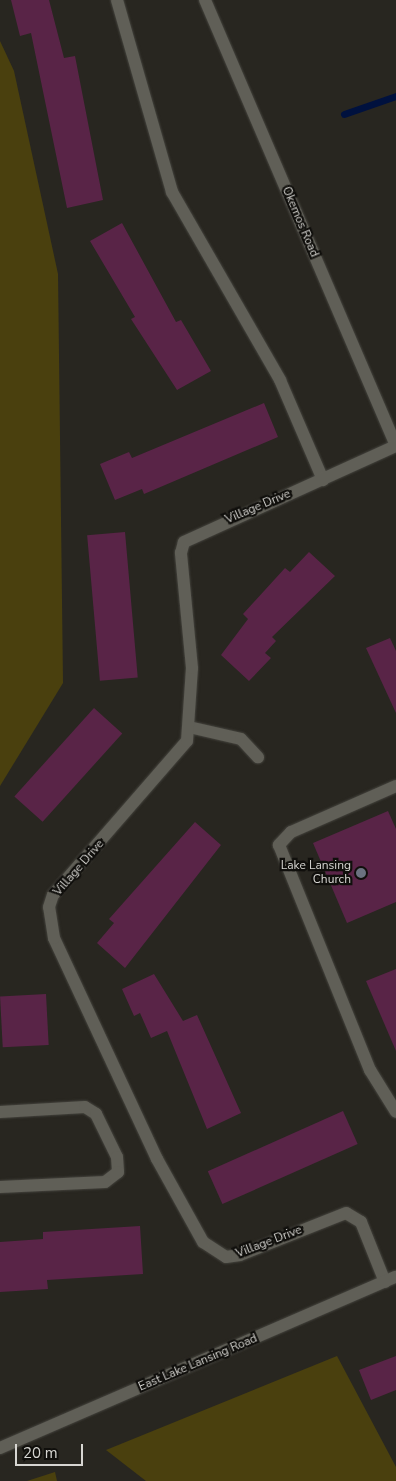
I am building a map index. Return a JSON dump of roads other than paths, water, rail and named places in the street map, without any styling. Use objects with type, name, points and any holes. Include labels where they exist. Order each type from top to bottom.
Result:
[{"type":"street","points":[[117,0],[131,37],[168,184],[280,380],[323,480]]},
{"type":"street","name":"Okemos Road","points":[[205,0],[396,446]]},
{"type":"street","name":"Village Drive","points":[[391,1280],[361,1222],[346,1213],[240,1254],[226,1257],[213,1253],[157,1159],[54,938],[49,922],[53,895],[181,753],[189,727],[192,668],[181,553],[184,542],[396,446]]},
{"type":"street","points":[[189,727],[241,739],[258,757]]},
{"type":"street","points":[[396,786],[291,832],[279,845],[370,1070],[396,1112]]},
{"type":"street","points":[[0,1112],[84,1107],[96,1114],[117,1157],[118,1172],[105,1182],[0,1187]]},
{"type":"street","name":"East Lake Lansing Road","points":[[0,1448],[391,1280]]},
{"type":"waterway","points":[[344,114],[396,96]]},
{"type":"place","name":"Lake Lansing Church","points":[[361,873]]}]
